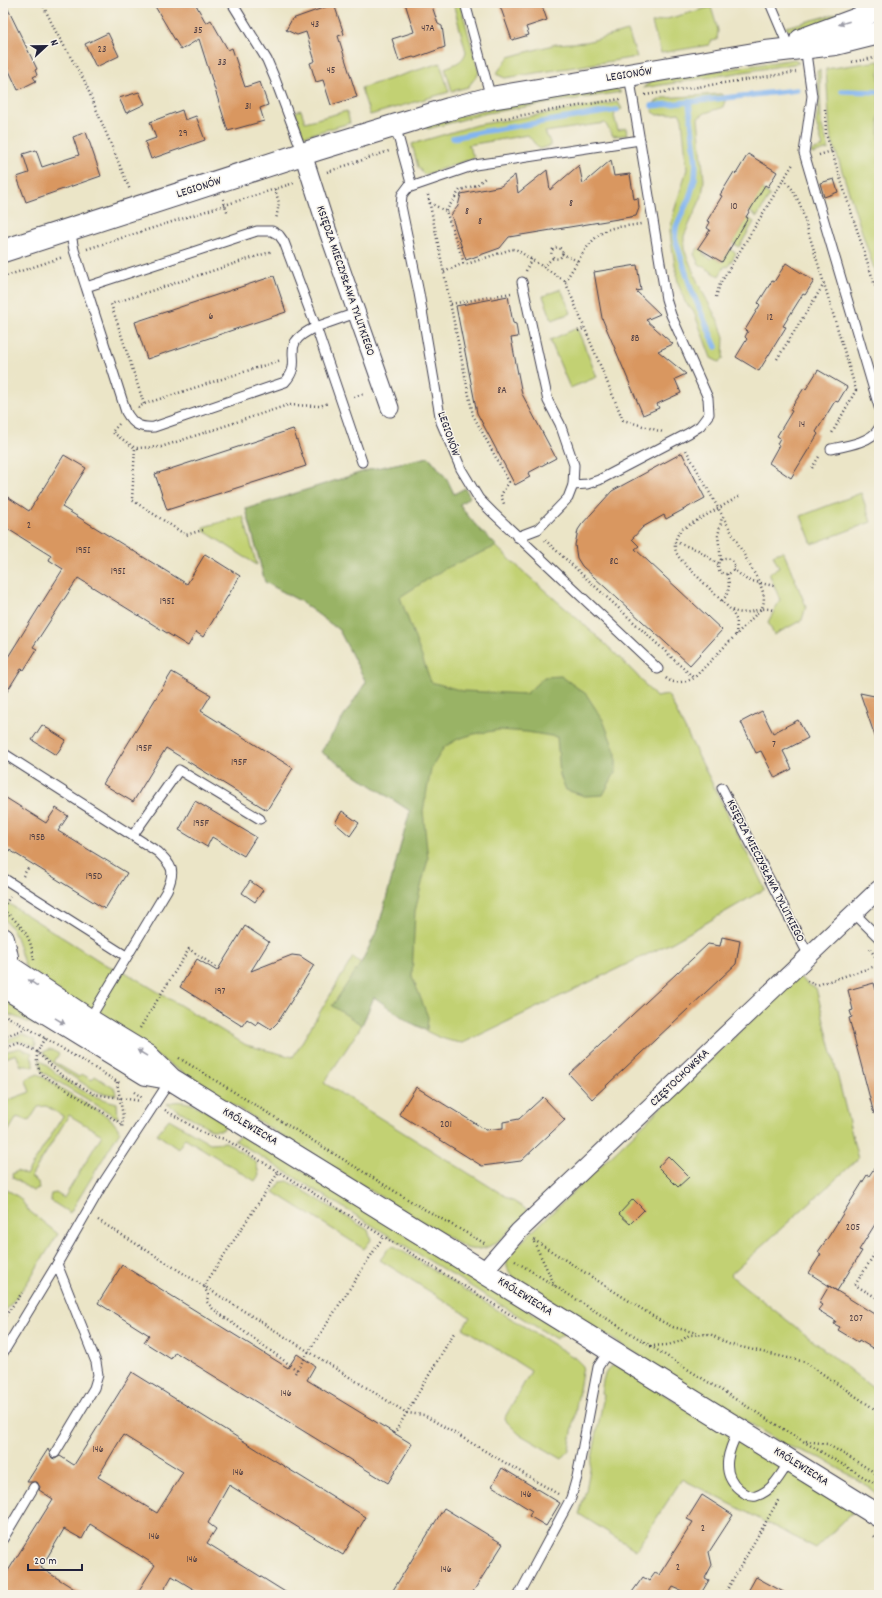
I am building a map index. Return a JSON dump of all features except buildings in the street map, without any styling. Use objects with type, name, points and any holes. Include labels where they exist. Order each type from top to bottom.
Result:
[{"type":"main road","name":"LEGIONÓW","points":[[3,251],[303,154],[396,125],[491,98],[766,52],[797,45],[860,18],[879,7]]},
{"type":"main road","name":"LEGIONÓW","points":[[797,45],[835,44],[879,33]]},
{"type":"main road","points":[[3,939],[7,950],[4,966]]},
{"type":"main road","name":"KRÓLEWIECKA","points":[[4,966],[148,1056],[171,1079],[879,1516]]},
{"type":"main road","name":"KRÓLEWIECKA","points":[[3,986],[146,1074],[171,1079]]},
{"type":"street","name":"KSIĘDZA MIECZYSŁAWA TYLUTKIEGO","points":[[303,154],[356,313],[390,408]]},
{"type":"street","name":"CZĘSTOCHOWSKA","points":[[484,1271],[499,1252],[808,954],[879,889]]},
{"type":"lane","points":[[232,3],[272,73],[303,154]]},
{"type":"lane","points":[[465,3],[491,98]]},
{"type":"lane","points":[[770,3],[797,45],[809,70],[812,96],[804,153],[879,406]]},
{"type":"lane","points":[[574,484],[593,483],[679,438],[700,426],[707,417],[710,409],[708,398],[671,314],[666,299],[629,75]]},
{"type":"lane","name":"LEGIONÓW","points":[[396,125],[411,183],[402,195],[401,206],[419,294],[441,422],[461,469],[479,499],[517,537],[658,669]]},
{"type":"lane","points":[[408,188],[475,165],[640,140]]},
{"type":"lane","points":[[70,229],[75,252],[124,407],[130,420],[138,427],[154,427],[279,386],[285,382],[292,371],[293,344],[299,335],[316,326],[356,313]]},
{"type":"lane","points":[[86,287],[257,231],[268,230],[279,235],[284,242],[316,326],[362,462]]},
{"type":"lane","points":[[517,537],[538,529],[568,498],[574,484],[574,465],[560,424],[548,401],[522,282]]},
{"type":"lane","points":[[827,449],[864,440],[879,428]]},
{"type":"lane","points":[[3,752],[133,835],[158,852],[170,864],[173,874],[167,890],[126,956],[89,1020]]},
{"type":"lane","points":[[133,835],[179,770],[260,819]]},
{"type":"lane","name":"KSIĘDZA MIECZYSŁAWA TYLUTKIEGO","points":[[722,788],[808,954]]},
{"type":"lane","points":[[3,878],[126,956]]},
{"type":"lane","points":[[854,913],[879,938]]},
{"type":"lane","points":[[3,1352],[57,1264],[109,1174],[171,1079]]},
{"type":"lane","points":[[55,1453],[88,1398],[98,1375],[96,1362],[57,1264]]},
{"type":"lane","points":[[519,1595],[567,1507],[573,1493],[598,1367],[609,1349]]},
{"type":"lane","points":[[739,1429],[728,1454],[728,1473],[733,1483],[747,1494],[756,1496],[767,1490],[779,1478],[790,1460]]},
{"type":"lane","points":[[3,1538],[34,1487]]},
{"type":"path","points":[[42,3],[56,32],[84,80],[137,208]]},
{"type":"path","points":[[486,121],[809,70]]},
{"type":"path","points":[[825,105],[826,134],[879,298]]},
{"type":"path","points":[[319,174],[401,147]]},
{"type":"path","points":[[716,297],[720,284],[793,164],[832,151]]},
{"type":"path","points":[[446,212],[457,192],[477,185],[490,172],[483,174]]},
{"type":"path","points":[[784,179],[792,189],[800,204],[856,390],[830,436]]},
{"type":"path","points":[[3,277],[75,252],[297,182]]},
{"type":"path","points":[[422,183],[430,202],[473,415],[509,482],[501,495],[504,506]]},
{"type":"path","points":[[428,195],[434,191]]},
{"type":"path","points":[[430,202],[446,212],[464,263]]},
{"type":"path","points":[[643,218],[644,231]]},
{"type":"path","points":[[565,281],[591,243],[610,229],[643,224]]},
{"type":"path","points":[[553,258],[551,252],[555,248],[560,249],[562,254],[579,261]]},
{"type":"path","points":[[278,249],[111,304],[144,404],[281,360],[283,357]]},
{"type":"path","points":[[444,272],[464,263],[467,264],[512,249],[517,250],[565,281],[623,420],[679,438],[760,583],[764,595],[762,608],[694,678],[686,682],[668,680],[658,669]]},
{"type":"path","points":[[543,267],[553,258],[558,259],[562,254]]},
{"type":"path","points":[[777,359],[824,284]]},
{"type":"path","points":[[451,304],[511,292],[512,299]]},
{"type":"path","points":[[578,331],[584,328]]},
{"type":"path","points":[[352,398],[363,394]]},
{"type":"path","points":[[123,421],[112,432],[135,448],[161,446],[288,405],[320,406],[331,402]]},
{"type":"path","points":[[135,448],[132,500],[186,535],[203,530]]},
{"type":"path","points":[[812,468],[827,449]]},
{"type":"path","points":[[736,636],[737,621],[731,610],[678,556],[675,550],[675,542],[682,529],[740,496]]},
{"type":"path","points":[[721,560],[718,536],[722,516]]},
{"type":"path","points":[[533,532],[548,542],[694,678]]},
{"type":"path","points":[[675,542],[698,550],[718,564],[720,571],[727,574]]},
{"type":"path","points":[[718,564],[721,560],[726,558],[731,560],[734,564],[733,569],[727,574]]},
{"type":"path","points":[[733,569],[748,580],[774,586]]},
{"type":"path","points":[[722,601],[728,591],[729,582],[727,574]]},
{"type":"path","points":[[731,610],[739,614],[744,614],[762,608],[773,610]]},
{"type":"path","points":[[3,907],[6,902]]},
{"type":"path","points":[[3,910],[20,925],[32,944],[35,965]]},
{"type":"path","points":[[137,1032],[189,949],[219,969]]},
{"type":"path","points":[[806,981],[817,985],[879,965]]},
{"type":"path","points":[[3,1014],[123,1086]]},
{"type":"path","points":[[3,1037],[28,1028]]},
{"type":"path","points":[[45,1038],[36,1051],[38,1066],[42,1074],[122,1124]]},
{"type":"path","points":[[3,1049],[18,1043],[36,1051],[60,1074],[94,1094],[155,1105]]},
{"type":"path","points":[[176,1056],[431,1213],[499,1252],[879,1486]]},
{"type":"path","points":[[130,1089],[207,1134],[225,1139]]},
{"type":"path","points":[[204,1286],[278,1172]]},
{"type":"path","points":[[86,1212],[407,1413],[424,1415],[559,1495],[561,1490]]},
{"type":"path","points":[[204,1286],[208,1295],[207,1302],[213,1309],[296,1371],[383,1237]]},
{"type":"path","points":[[556,1287],[536,1250],[533,1240],[673,1328],[700,1334]]},
{"type":"path","points":[[879,1247],[856,1285],[879,1299]]},
{"type":"path","points":[[394,1434],[454,1333]]},
{"type":"path","points":[[650,1346],[668,1345],[681,1341],[689,1336],[710,1334],[728,1344],[805,1362],[879,1412]]},
{"type":"path","points":[[724,1595],[780,1497]]},
{"type":"green space","points":[[453,3],[460,3],[479,73],[468,87],[452,91],[445,68],[461,60],[466,52]]},
{"type":"green space","points":[[711,7],[718,30],[717,40],[711,41],[709,45],[661,53],[652,23]]},
{"type":"green space","points":[[839,13],[842,14],[793,34],[786,27]]},
{"type":"green space","points":[[628,31],[637,57],[505,78],[496,74],[509,57],[556,44],[586,42]]},
{"type":"green space","points":[[795,59],[799,63],[643,88],[651,81]]},
{"type":"green space","points":[[879,61],[879,284],[830,134],[826,69]]},
{"type":"green space","points":[[440,63],[449,92],[370,115],[361,88]]},
{"type":"green space","points":[[820,70],[821,123],[829,149],[812,154],[811,151],[823,147],[816,123],[819,100],[817,71]]},
{"type":"green space","points":[[615,88],[621,92],[487,113],[428,129],[424,126],[492,108]]},
{"type":"green space","points":[[721,94],[726,98],[723,107],[705,113],[698,118],[704,180],[702,196],[684,236],[684,249],[698,283],[720,325],[724,337],[723,359],[719,362],[711,358],[694,312],[685,302],[678,283],[671,241],[670,230],[673,215],[687,169],[682,118],[679,113],[658,115],[653,112],[652,106],[654,103],[663,98]]},
{"type":"green space","points":[[618,102],[622,109],[614,112],[614,116],[618,130],[626,128],[627,135],[613,136],[605,123],[545,132],[550,142],[550,146],[539,149],[528,135],[468,145],[474,157],[424,175],[418,167],[412,144],[476,125]]},
{"type":"green space","points":[[301,110],[305,122],[347,111],[350,123],[305,136],[303,135],[295,112]]},
{"type":"green space","points":[[762,189],[770,195],[757,217],[749,211]]},
{"type":"green space","points":[[748,218],[754,222],[739,247],[733,243]]},
{"type":"green space","points":[[698,248],[704,251],[703,254],[711,259],[713,257],[722,262],[729,249],[736,253],[728,267],[725,266],[719,276],[699,264],[694,254]]},
{"type":"green space","points":[[561,289],[571,313],[552,320],[543,296]]},
{"type":"green space","points":[[577,328],[597,377],[570,388],[550,340]]},
{"type":"green space","points":[[429,457],[443,474],[469,517],[501,551],[614,652],[656,697],[668,695],[765,889],[673,942],[463,1043],[451,1041],[427,1032],[374,997],[362,1025],[324,1083],[529,1211],[501,1239],[485,1248],[476,1249],[466,1248],[299,1147],[135,1042],[27,970],[13,930],[3,919],[3,900],[106,965],[125,972],[246,1045],[293,1057],[353,957],[361,963],[378,929],[410,811],[321,752],[366,682],[339,630],[300,601],[265,582],[246,509],[372,469]]},
{"type":"green space","points":[[429,457],[447,479],[454,494],[465,488],[470,497],[459,505],[479,529],[497,546],[444,569],[400,597],[431,682],[463,691],[526,694],[544,677],[561,676],[586,694],[603,720],[616,754],[616,771],[603,795],[585,796],[566,790],[560,775],[557,737],[527,732],[499,730],[474,734],[458,739],[444,747],[431,769],[423,811],[428,859],[415,911],[412,976],[428,1017],[427,1030],[409,1022],[374,997],[362,1025],[332,1006],[361,963],[378,929],[410,811],[321,752],[366,682],[339,630],[300,601],[265,582],[246,509],[372,469]]},
{"type":"green space","points":[[861,493],[871,522],[812,544],[801,516]]},
{"type":"green space","points":[[243,516],[257,565],[204,531],[203,527]]},
{"type":"green space","points":[[783,551],[806,606],[802,620],[774,635],[768,622],[780,600],[769,573],[779,568],[773,555]]},
{"type":"green space","points":[[798,976],[807,984],[816,988],[858,1159],[730,1275],[879,1393],[879,1496],[866,1485],[821,1458],[785,1445],[523,1284],[513,1277],[507,1264],[507,1260],[514,1249]]},
{"type":"green space","points":[[3,999],[18,1004],[39,1023],[37,1026],[3,1012]]},
{"type":"green space","points":[[22,1034],[34,1039],[36,1045],[19,1042],[3,1044],[3,1041]]},
{"type":"green space","points":[[20,1048],[32,1053],[31,1056],[35,1066],[21,1066],[16,1054],[3,1059],[3,1052]]},
{"type":"green space","points":[[50,1049],[59,1054],[54,1062],[79,1077],[82,1074],[92,1080],[95,1076],[115,1089],[116,1095],[101,1093],[87,1086],[54,1064],[43,1052]]},
{"type":"green space","points":[[39,1059],[57,1074],[85,1092],[117,1103],[118,1118],[42,1072]]},
{"type":"green space","points":[[38,1074],[111,1119],[120,1131],[70,1213],[51,1201],[51,1194],[56,1193],[64,1198],[102,1135],[69,1115],[31,1177],[38,1182],[39,1189],[33,1191],[13,1178],[12,1174],[17,1171],[26,1175],[63,1116],[46,1106],[38,1107],[29,1121],[17,1117],[3,1140],[3,1102],[30,1092],[26,1081],[28,1078]]},
{"type":"green space","points":[[173,1102],[195,1105],[227,1124],[222,1130],[213,1130],[167,1104]]},
{"type":"green space","points":[[169,1119],[210,1143],[226,1142],[256,1162],[259,1175],[255,1181],[185,1138],[178,1149],[157,1134]]},
{"type":"green space","points":[[243,1134],[565,1333],[556,1339],[234,1140]]},
{"type":"green space","points":[[288,1181],[368,1230],[371,1240],[364,1249],[274,1192],[281,1182]]},
{"type":"green space","points":[[3,1187],[20,1198],[28,1210],[58,1234],[27,1283],[3,1314]]},
{"type":"green space","points":[[394,1246],[575,1358],[583,1366],[569,1450],[562,1459],[519,1434],[504,1419],[531,1371],[463,1328],[470,1317],[380,1260],[389,1248]]},
{"type":"green space","points":[[616,1365],[854,1511],[816,1548],[682,1479],[636,1550],[579,1514],[586,1490],[604,1395],[601,1394],[603,1380],[608,1369]]},
{"type":"waterway","points":[[652,106],[797,90]]},
{"type":"waterway","points":[[842,91],[879,92]]},
{"type":"waterway","points":[[689,102],[696,162],[695,178],[690,196],[676,227],[675,238],[691,289],[716,347]]},
{"type":"waterway","points":[[453,138],[480,132],[617,110]]}]
